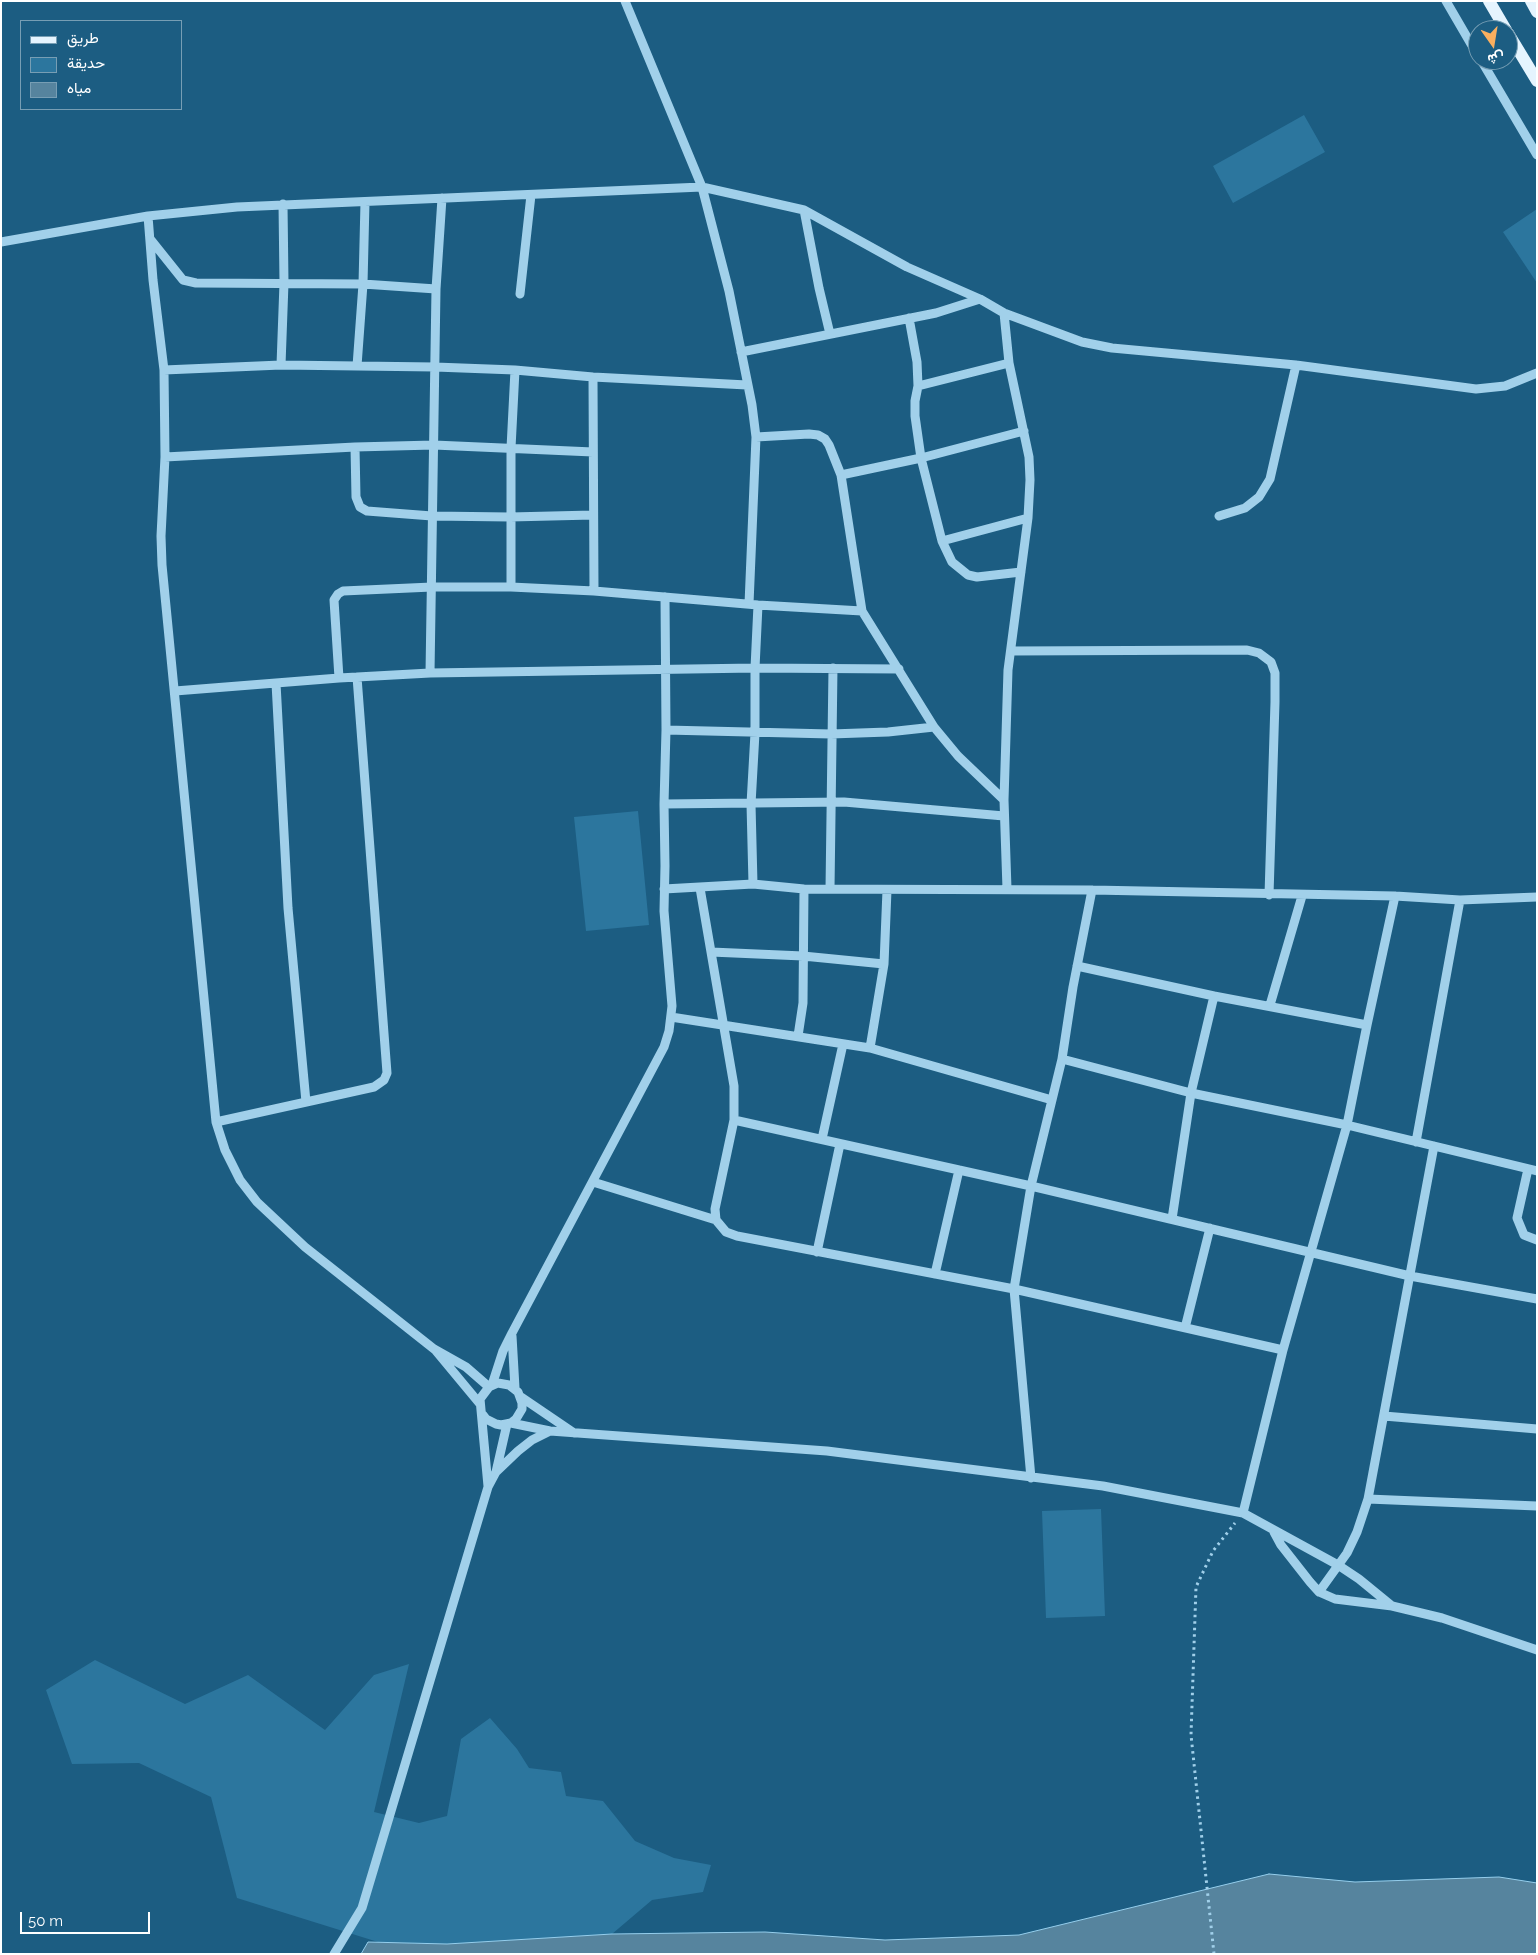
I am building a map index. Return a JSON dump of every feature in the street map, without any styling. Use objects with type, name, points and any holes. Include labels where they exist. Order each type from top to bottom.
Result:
[{"type":"main road","points":[[1489,1],[1500,20]]},
{"type":"main road","points":[[1531,1],[1537,12]]},
{"type":"main road","points":[[1518,50],[1537,81]]},
{"type":"street","points":[[625,1],[702,187],[725,272],[748,385],[756,437],[749,604]]},
{"type":"street","points":[[1446,1],[1468,39]]},
{"type":"street","points":[[1486,70],[1537,155]]},
{"type":"street","points":[[1,242],[148,216],[283,204],[702,187],[804,210],[907,267],[980,299],[1004,313],[1067,337],[1112,348],[1296,365],[1476,389],[1505,386],[1537,373]]},
{"type":"street","points":[[520,294],[531,195]]},
{"type":"street","points":[[430,673],[436,289],[442,198]]},
{"type":"street","points":[[357,366],[363,284],[365,202]]},
{"type":"street","points":[[281,365],[284,283],[283,204]]},
{"type":"street","points":[[804,210],[830,334]]},
{"type":"street","points":[[148,216],[153,280],[164,370],[165,457],[161,536],[216,1122],[225,1150],[240,1180],[257,1202],[304,1247],[434,1348],[466,1367],[490,1386]]},
{"type":"street","points":[[151,240],[183,280],[196,283],[363,284],[436,289]]},
{"type":"street","points":[[741,352],[936,313],[980,299]]},
{"type":"street","points":[[1004,313],[1009,363],[1029,457],[1030,480],[1028,518],[1008,670],[1004,800],[1007,889]]},
{"type":"street","points":[[909,318],[917,362],[918,386],[915,401],[921,458],[942,541],[952,562],[968,575],[977,577],[1021,572]]},
{"type":"street","points":[[918,386],[1009,363]]},
{"type":"street","points":[[164,370],[281,365],[435,367],[515,370],[593,377],[748,385]]},
{"type":"street","points":[[1219,516],[1245,508],[1258,497],[1270,480],[1296,365]]},
{"type":"street","points":[[511,587],[511,448],[515,370]]},
{"type":"street","points":[[593,377],[594,591]]},
{"type":"street","points":[[841,475],[921,458],[1024,431]]},
{"type":"street","points":[[756,437],[809,434],[818,435],[825,439],[841,475],[862,611],[934,727],[958,756],[1004,800]]},
{"type":"street","points":[[165,457],[355,446],[434,445],[593,452]]},
{"type":"street","points":[[355,446],[356,497],[360,507],[367,511],[432,516],[593,515]]},
{"type":"street","points":[[942,541],[1028,518]]},
{"type":"street","points":[[339,678],[334,600],[343,591],[432,587],[511,587],[594,591],[758,605],[862,611]]},
{"type":"street","points":[[480,1404],[482,1394],[490,1386],[502,1351],[664,1048],[669,1031],[672,1006],[664,911],[665,597]]},
{"type":"street","points":[[753,884],[751,804],[755,733],[755,668],[758,605]]},
{"type":"street","points":[[1011,651],[1247,650],[1259,653],[1271,662],[1274,673],[1275,702],[1269,895]]},
{"type":"street","points":[[175,692],[339,678],[430,673],[755,668],[899,669]]},
{"type":"street","points":[[830,889],[831,734],[834,668]]},
{"type":"street","points":[[216,1122],[374,1087],[384,1080],[387,1073],[358,677]]},
{"type":"street","points":[[276,683],[288,908],[306,1102]]},
{"type":"street","points":[[666,730],[831,734],[888,732],[934,727]]},
{"type":"street","points":[[664,804],[844,802],[1004,816]]},
{"type":"street","points":[[664,889],[753,884],[804,889],[1092,890],[1302,896],[1396,896],[1460,900],[1537,897]]},
{"type":"street","points":[[700,888],[734,1086],[734,1120],[717,1195],[716,1220]]},
{"type":"street","points":[[798,1036],[803,1003],[804,889]]},
{"type":"street","points":[[870,1048],[884,964],[887,890]]},
{"type":"street","points":[[1031,1478],[1014,1289],[1031,1186],[1062,1059],[1092,890]]},
{"type":"street","points":[[1270,1005],[1302,896]]},
{"type":"street","points":[[1243,1513],[1283,1350],[1347,1125],[1396,896]]},
{"type":"street","points":[[1416,1142],[1460,900]]},
{"type":"street","points":[[711,952],[804,956],[884,964]]},
{"type":"street","points":[[1077,966],[1214,996],[1270,1005],[1367,1025]]},
{"type":"street","points":[[1172,1219],[1191,1093],[1214,996]]},
{"type":"street","points":[[671,1016],[870,1048],[1052,1100]]},
{"type":"street","points":[[822,1139],[843,1044]]},
{"type":"street","points":[[1062,1059],[1191,1093],[1347,1125],[1532,1170],[1517,1218],[1524,1235],[1537,1240]]},
{"type":"street","points":[[734,1120],[1031,1186],[1410,1276],[1537,1299]]},
{"type":"street","points":[[817,1252],[840,1144]]},
{"type":"street","points":[[1319,1592],[1347,1553],[1357,1532],[1368,1500],[1434,1146]]},
{"type":"street","points":[[935,1274],[959,1170]]},
{"type":"street","points":[[593,1182],[716,1220],[726,1232],[737,1236],[1014,1289],[1283,1350]]},
{"type":"street","points":[[1185,1328],[1210,1228]]},
{"type":"street","points":[[512,1333],[515,1388],[521,1397],[574,1433]]},
{"type":"street","points":[[434,1348],[480,1404],[483,1415],[488,1487]]},
{"type":"street","points":[[490,1386],[504,1383],[515,1388]]},
{"type":"street","points":[[334,1954],[362,1908],[488,1487],[496,1472],[509,1424],[516,1419],[522,1408],[521,1397]]},
{"type":"street","points":[[483,1415],[490,1422],[550,1431],[827,1451],[1103,1486],[1243,1513],[1274,1532],[1287,1536],[1338,1565],[1359,1579],[1392,1606]]},
{"type":"street","points":[[1384,1416],[1537,1430]]},
{"type":"street","points":[[496,1472],[532,1440],[550,1431]]},
{"type":"street","points":[[1368,1500],[1537,1506]]},
{"type":"street","points":[[1274,1532],[1288,1555],[1319,1592],[1336,1599],[1392,1606],[1442,1618],[1537,1650]]},
{"type":"path","points":[[1214,1954],[1191,1735],[1196,1587],[1213,1551],[1243,1513]]},
{"type":"green space","points":[[1304,115],[1325,152],[1233,203],[1213,166]]},
{"type":"green space","points":[[1537,209],[1537,283],[1503,232]]},
{"type":"green space","points":[[638,811],[649,925],[586,931],[574,817]]},
{"type":"green space","points":[[1101,1509],[1105,1616],[1046,1618],[1042,1511]]},
{"type":"green space","points":[[95,1660],[185,1704],[248,1675],[325,1730],[374,1675],[409,1664],[374,1812],[419,1823],[447,1816],[461,1739],[490,1718],[517,1749],[529,1768],[561,1772],[566,1796],[603,1801],[635,1841],[674,1858],[711,1865],[703,1892],[652,1900],[612,1934],[447,1944],[378,1942],[237,1898],[211,1797],[139,1763],[72,1764],[46,1690]]},
{"type":"water","points":[[1269,1874],[1355,1882],[1499,1877],[1537,1883],[1537,1954],[361,1954],[368,1942],[447,1944],[612,1934],[765,1932],[885,1940],[1019,1935]]}]
